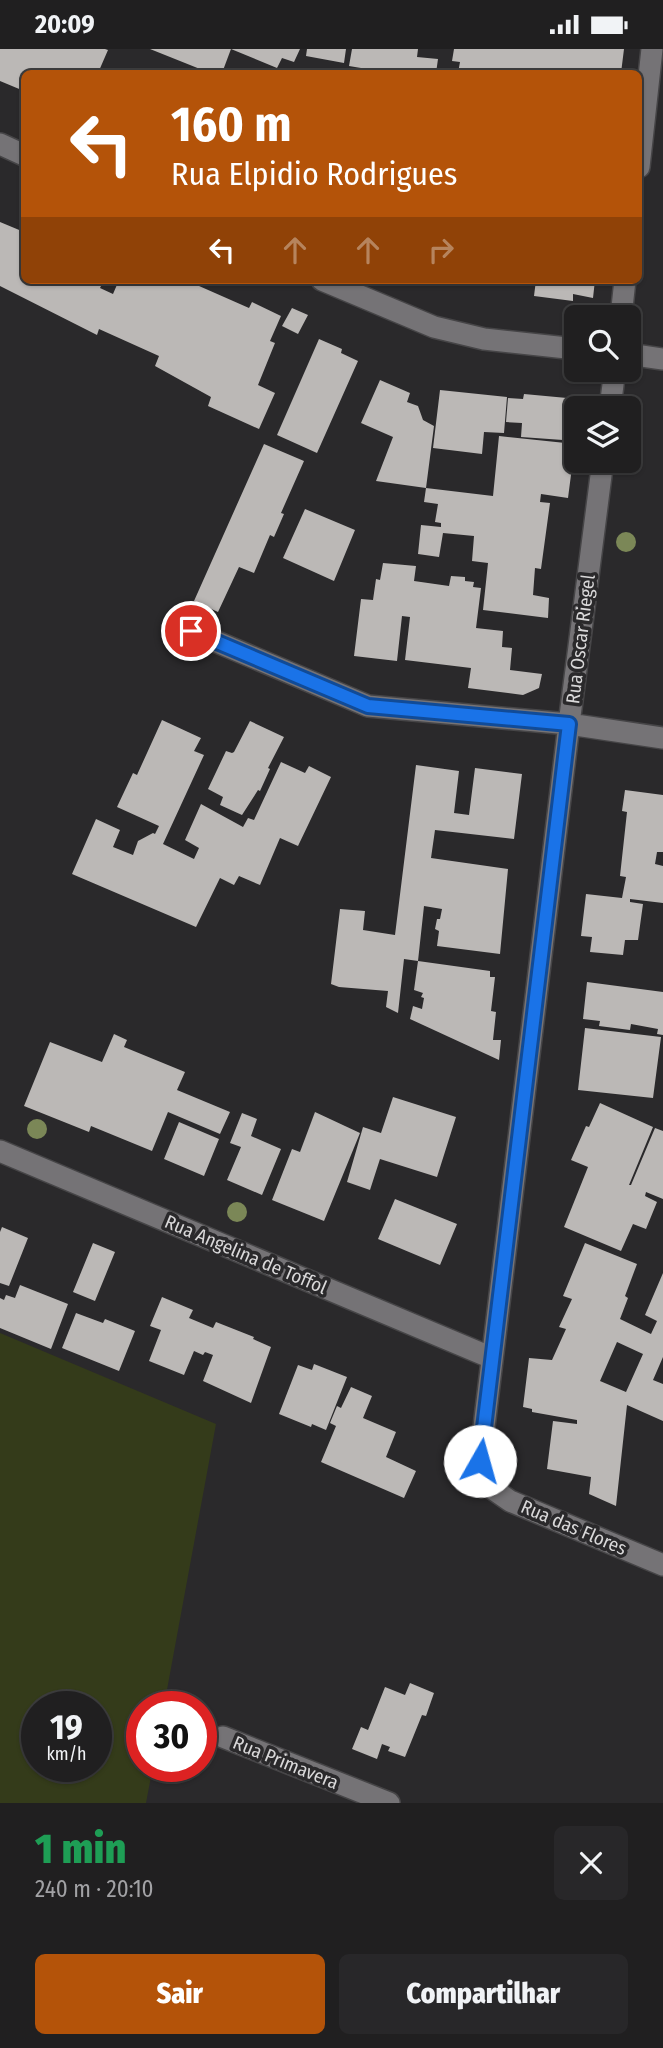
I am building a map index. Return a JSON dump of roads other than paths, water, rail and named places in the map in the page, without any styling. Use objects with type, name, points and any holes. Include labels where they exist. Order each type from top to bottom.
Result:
[{"type":"street","points":[[642,142],[653,49]]},
{"type":"street","points":[[0,144],[21,154]]},
{"type":"street","points":[[332,284],[434,327],[484,339],[564,348]]},
{"type":"street","points":[[622,305],[625,284]]},
{"type":"street","points":[[641,356],[663,359]]},
{"type":"street","name":"Rua Oscar Riegel","points":[[487,1485],[480,1461],[601,473]]},
{"type":"street","points":[[191,631],[368,706],[569,724],[663,738]]},
{"type":"street","name":"Rua Angelina de Toffol","points":[[0,1151],[492,1358]]},
{"type":"street","name":"Rua das Flores","points":[[487,1485],[510,1501],[663,1565]]},
{"type":"street","name":"Rua Primavera","points":[[223,1737],[389,1803]]}]
